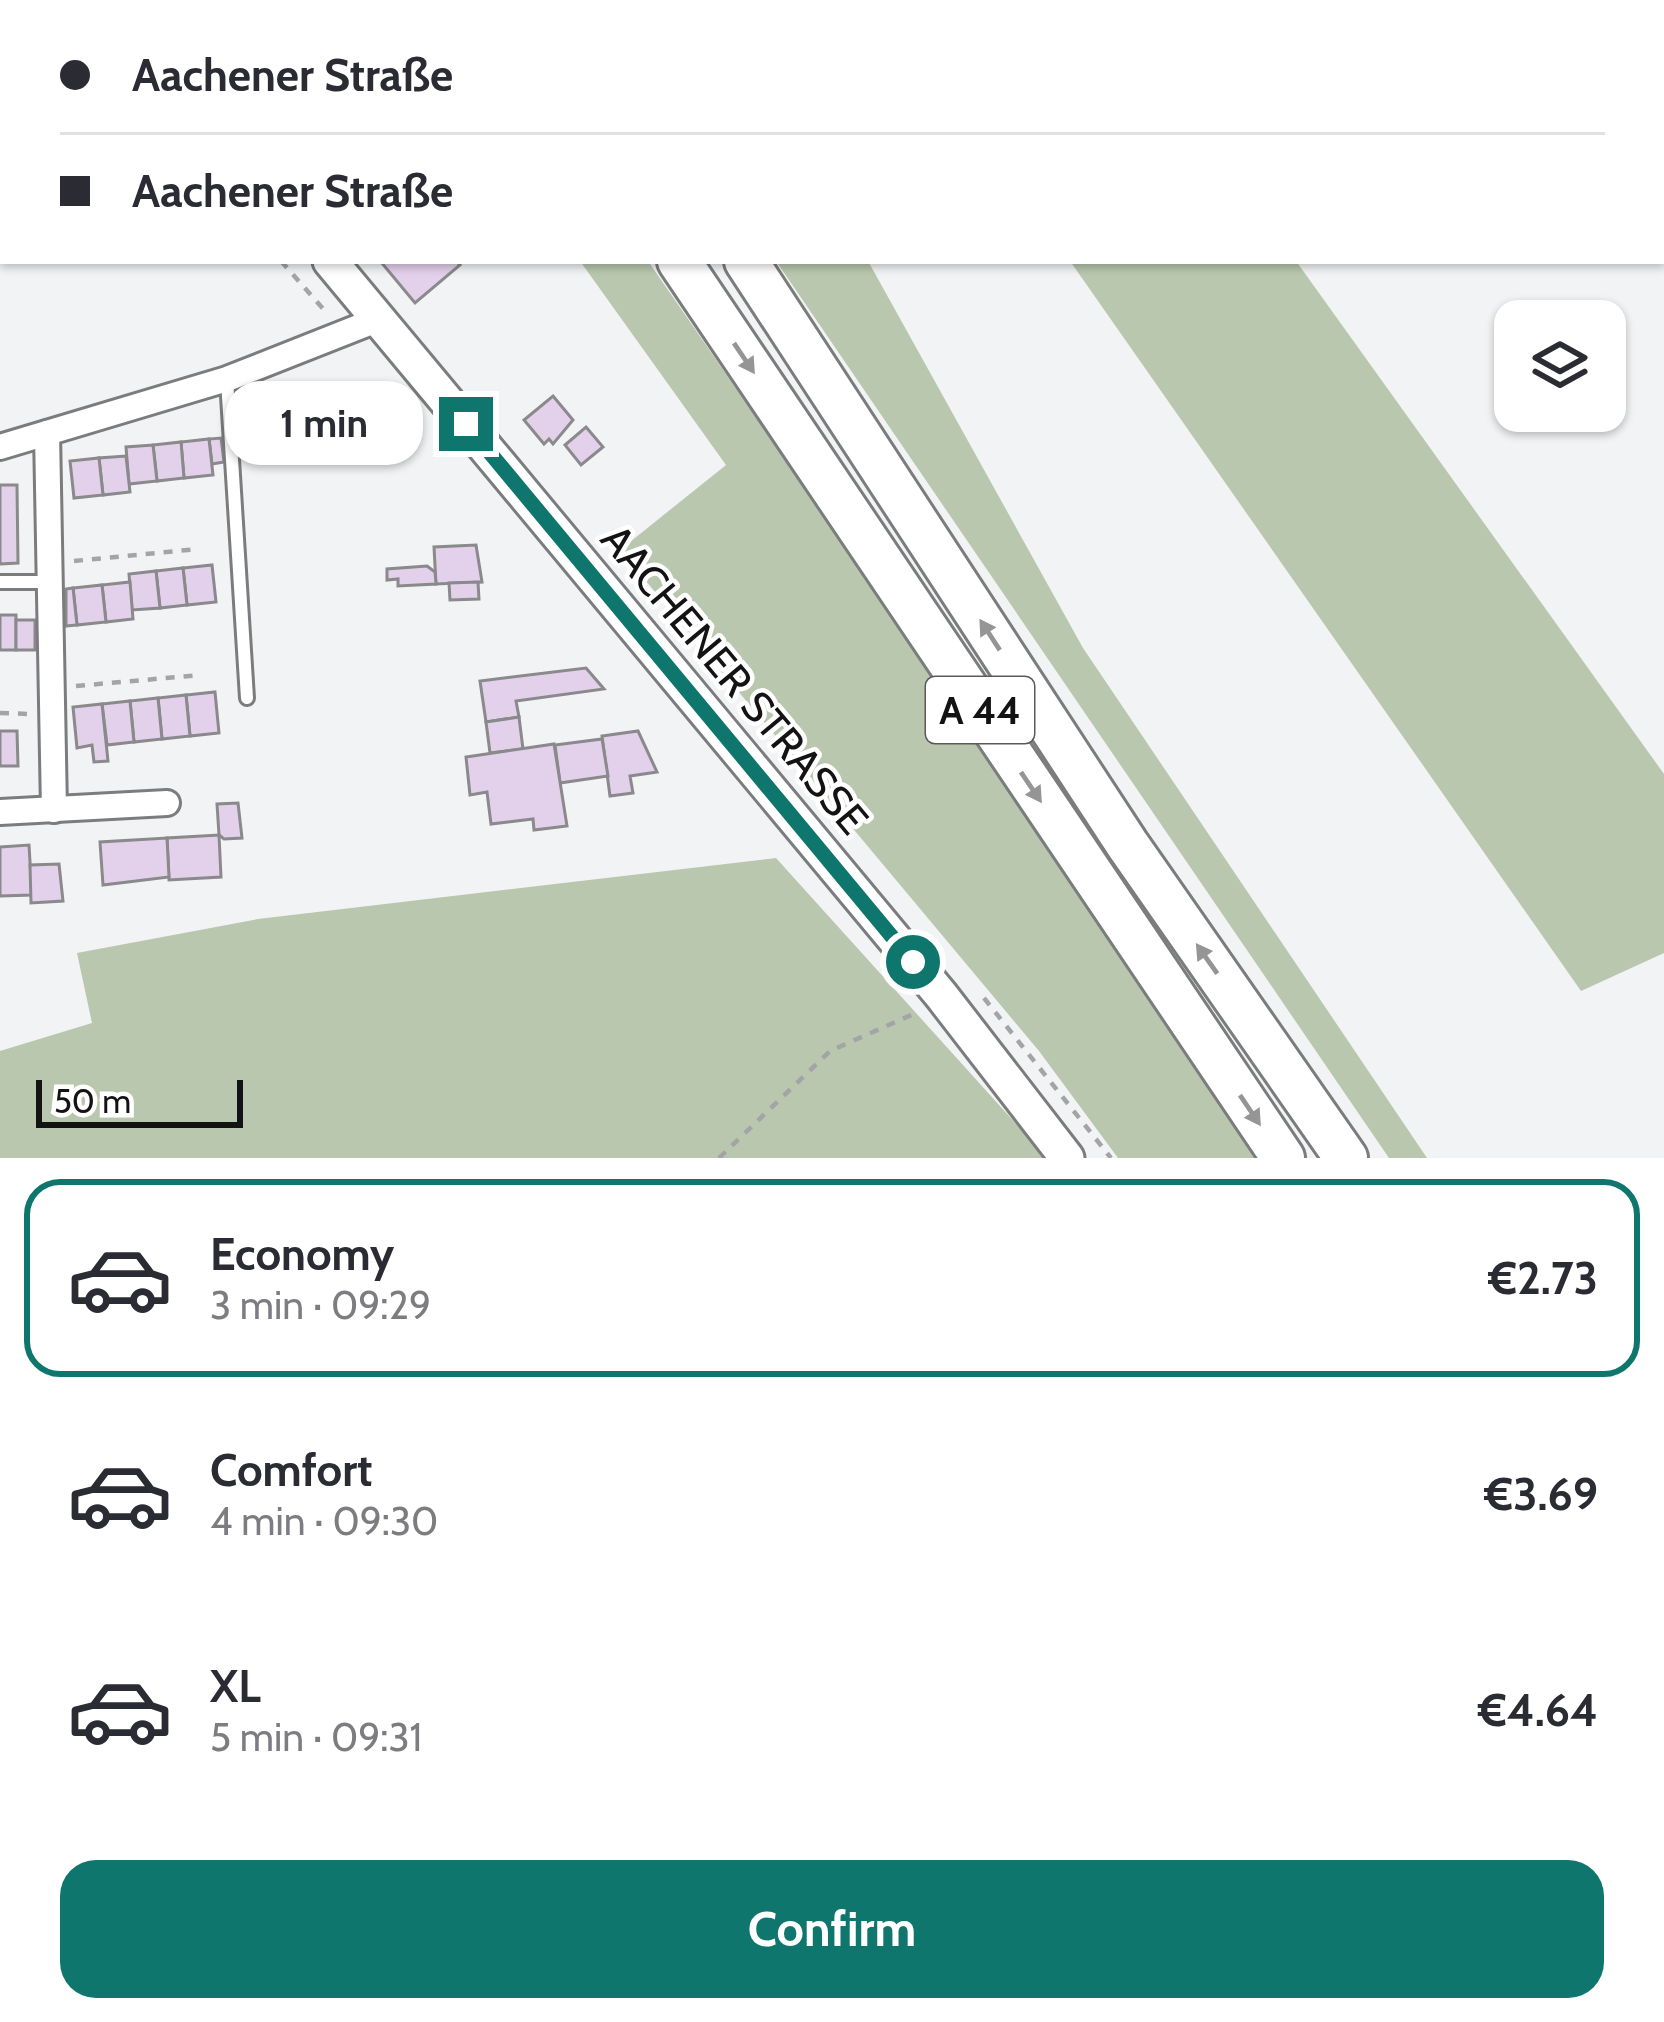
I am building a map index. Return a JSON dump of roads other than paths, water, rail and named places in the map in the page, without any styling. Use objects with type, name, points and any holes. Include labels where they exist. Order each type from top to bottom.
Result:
[{"type":"highway","name":"A 44","points":[[681,264],[1283,1158]]},
{"type":"highway","name":"A 44","points":[[748,264],[1127,844],[1346,1158]]},
{"type":"main road","name":"AACHENER STRASSE","points":[[333,264],[941,995],[1067,1158]]},
{"type":"street","points":[[0,447],[227,379],[379,319]]},
{"type":"street","points":[[47,433],[54,810]]},
{"type":"street","points":[[0,812],[166,803]]},
{"type":"lane","points":[[227,379],[247,698]]},
{"type":"lane","points":[[0,582],[51,572]]}]
